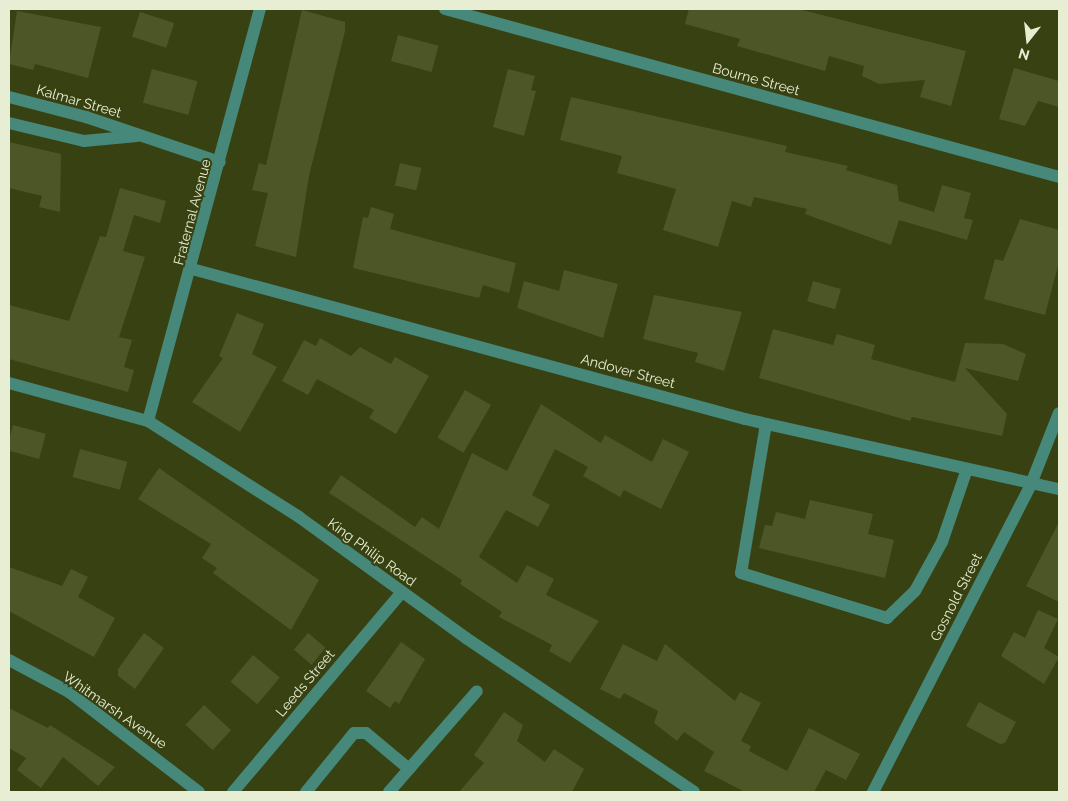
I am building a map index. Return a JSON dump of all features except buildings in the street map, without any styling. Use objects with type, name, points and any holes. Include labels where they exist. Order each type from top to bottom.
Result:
[{"type":"street","name":"Fraternal Avenue","points":[[148,421],[192,269],[260,9]]},
{"type":"street","name":"Bourne Street","points":[[445,9],[1059,178]]},
{"type":"street","name":"Kalmar Street","points":[[9,97],[142,135],[220,162]]},
{"type":"street","name":"Kalmar Street","points":[[9,123],[84,141],[142,135]]},
{"type":"street","name":"Andover Street","points":[[192,269],[766,424],[1059,489]]},
{"type":"street","name":"King Philip Road","points":[[9,384],[148,421],[299,517],[401,593],[694,792]]},
{"type":"street","name":"Gosnold Street","points":[[873,792],[1031,484],[1059,413]]},
{"type":"street","points":[[766,424],[741,573],[887,618],[915,591],[942,542],[967,469]]},
{"type":"street","name":"Leeds Street","points":[[233,792],[401,593]]},
{"type":"street","name":"Whitmarsh Avenue","points":[[9,660],[70,692],[199,792]]},
{"type":"street","points":[[390,792],[477,691]]},
{"type":"street","points":[[306,792],[354,733],[366,733],[409,769]]}]
